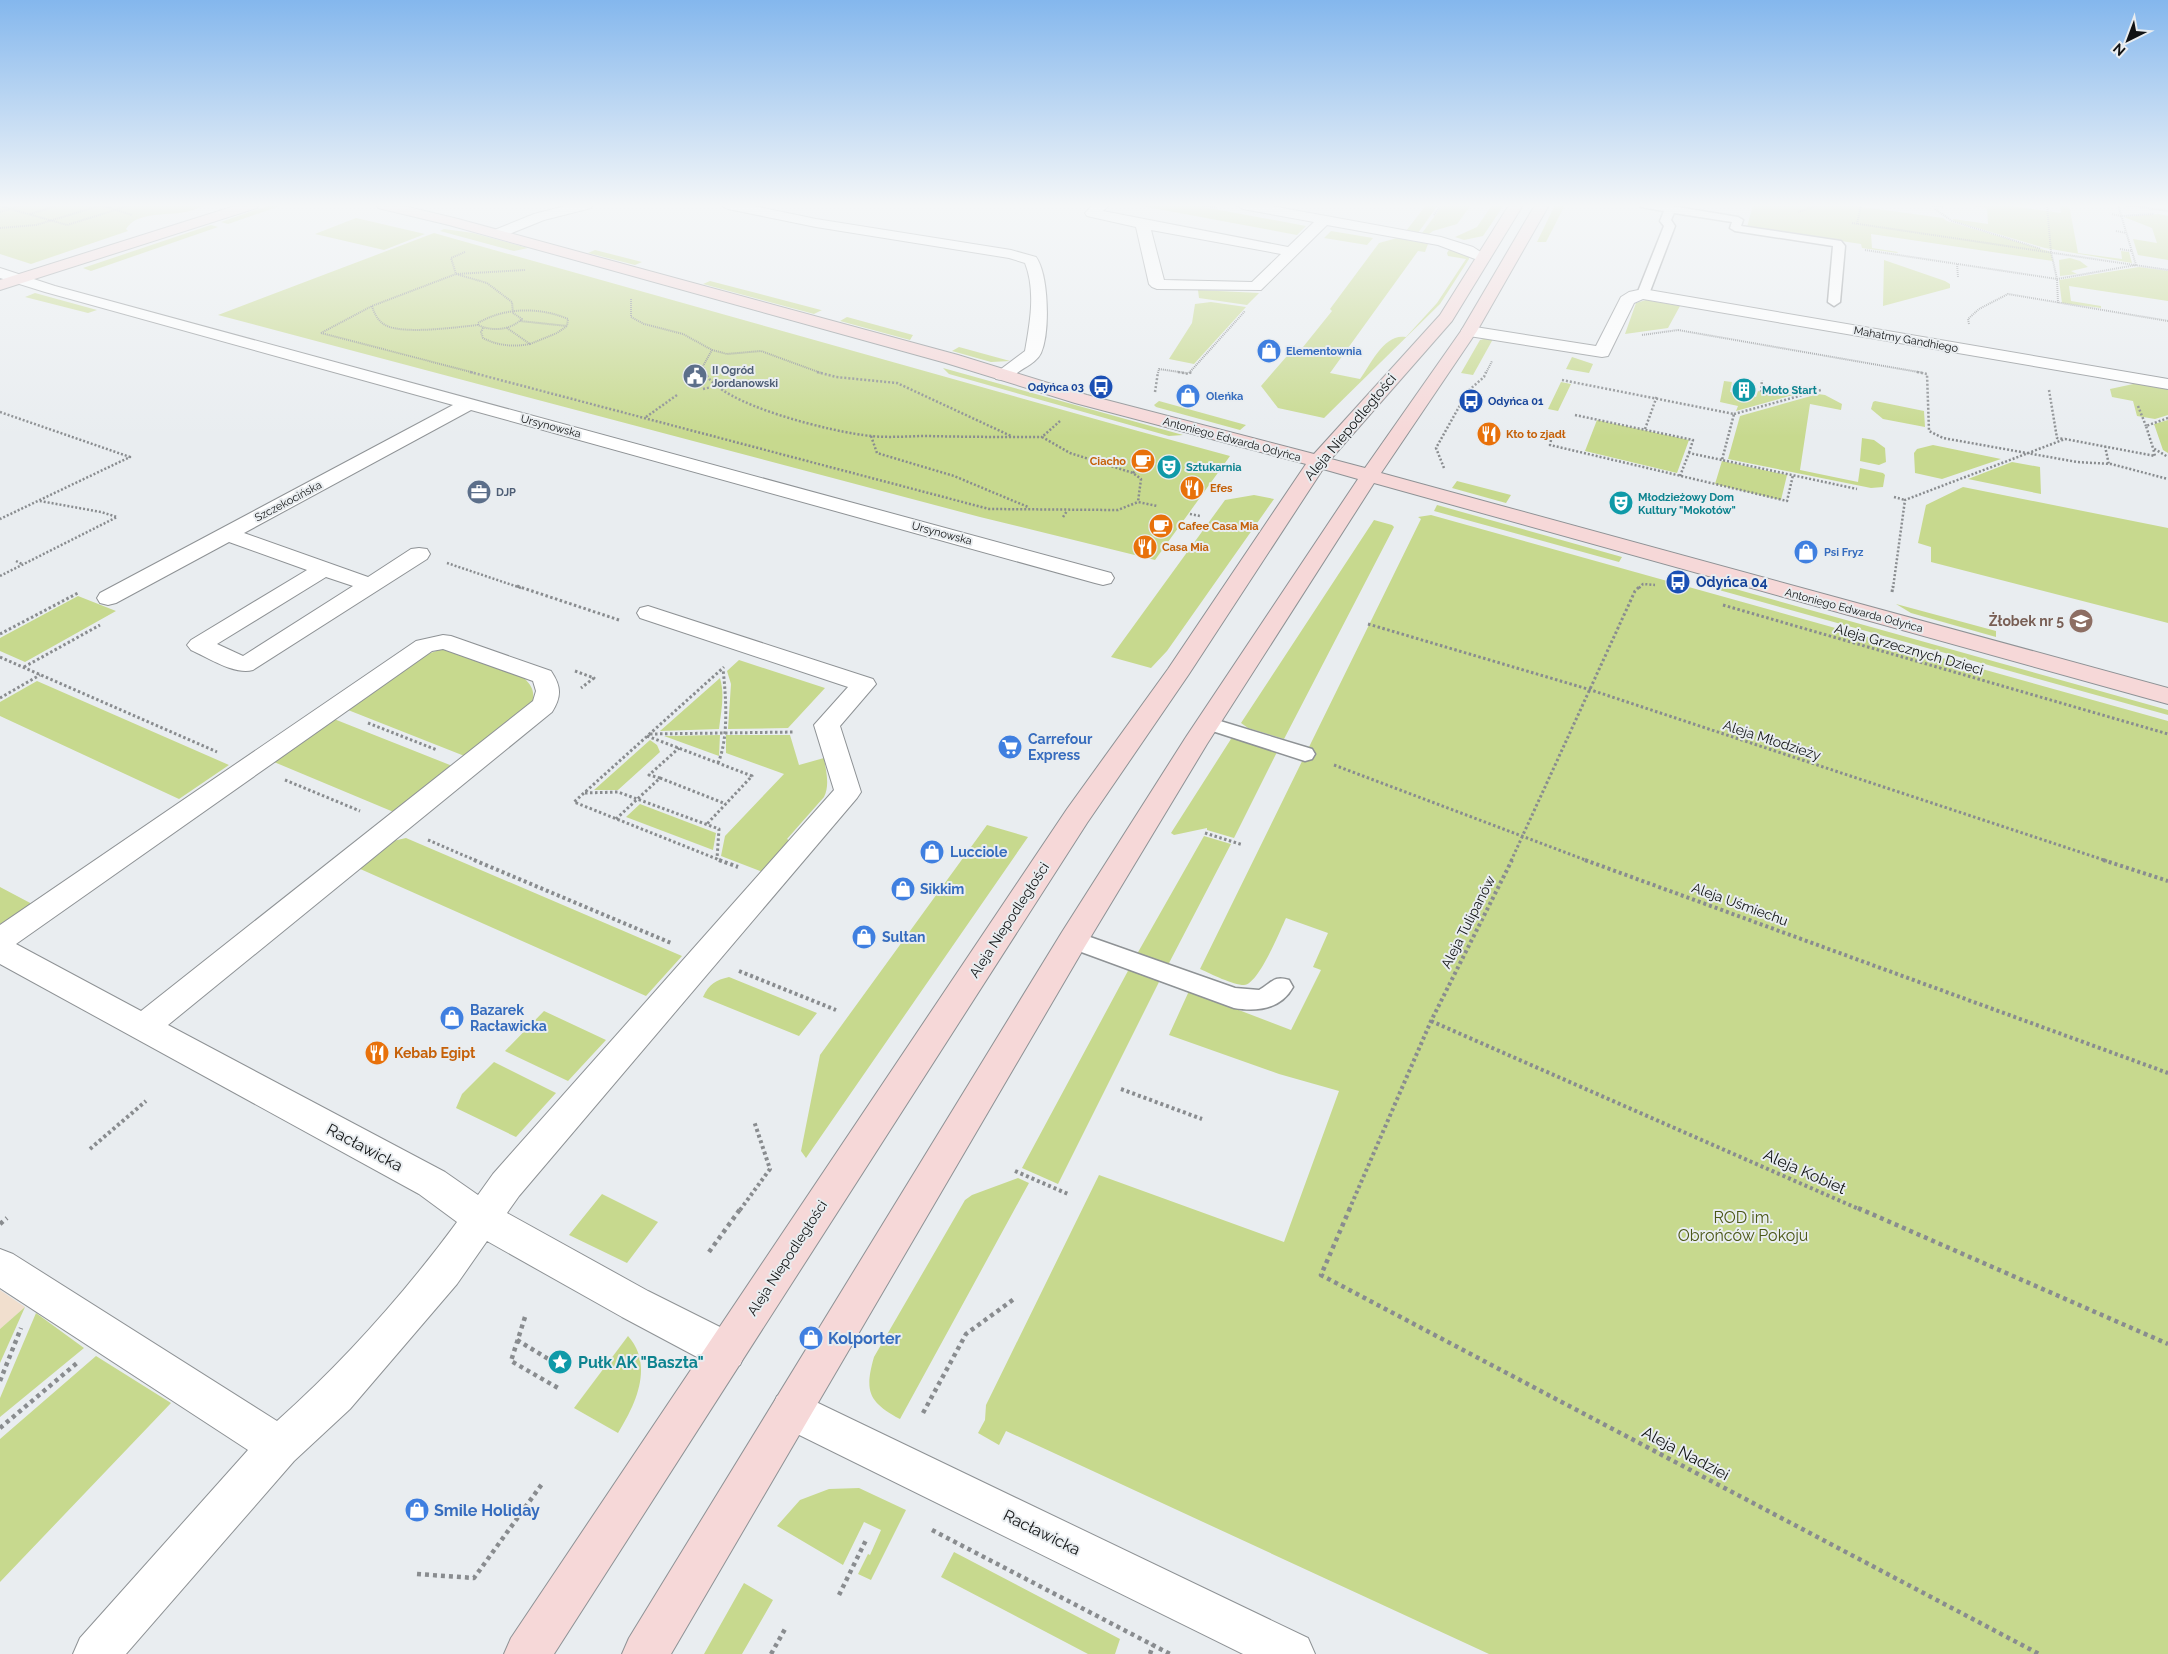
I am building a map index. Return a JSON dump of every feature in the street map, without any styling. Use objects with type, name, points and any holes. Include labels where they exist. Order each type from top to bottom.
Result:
[{"type":"main road","points":[[0,285],[17,282]]},
{"type":"main road","points":[[0,293],[22,282]]},
{"type":"main road","name":"Antoniego Edwarda Odyńca","points":[[672,282],[952,359],[1073,397],[1370,476],[2168,696]]},
{"type":"main road","name":"Aleja Niepodległości","points":[[527,1654],[1071,824],[1177,674],[1318,462],[1346,428],[1446,318],[1468,282]]},
{"type":"main road","points":[[645,1654],[1073,940],[1207,722],[1370,476],[1469,331],[1497,282]]},
{"type":"street","name":"Ursynowska","points":[[28,282],[1103,578]]},
{"type":"street","points":[[1002,375],[1028,358],[1033,352],[1039,292],[1038,282]]},
{"type":"street","points":[[1157,282],[1157,284],[1256,287],[1261,282]]},
{"type":"street","points":[[1469,331],[1602,352],[1627,300],[1635,295],[1643,294]]},
{"type":"street","name":"Mahatmy Gandhiego","points":[[1643,294],[2168,384]]},
{"type":"street","name":"Szczekocińska","points":[[108,598],[469,404]]},
{"type":"street","points":[[227,534],[370,585]]},
{"type":"street","points":[[324,569],[199,645],[246,664],[419,554]]},
{"type":"street","points":[[96,1654],[280,1446],[336,1395],[444,1271],[528,1160],[848,792],[827,725],[864,684],[746,646],[636,618]]},
{"type":"street","points":[[0,940],[424,646],[451,644],[542,676],[548,686],[548,694],[543,706],[143,1027]]},
{"type":"street","name":"Racławicka","points":[[0,950],[432,1184],[482,1219],[635,1304],[726,1351]]},
{"type":"street","points":[[0,1267],[280,1446]]},
{"type":"street","name":"Racławicka","points":[[791,1410],[1292,1654]]},
{"type":"lane","points":[[1643,294],[1648,282]]},
{"type":"lane","points":[[1834,302],[1835,282]]},
{"type":"lane","points":[[1207,722],[1305,754]]},
{"type":"lane","points":[[1073,940],[1234,998],[1252,1002],[1266,999],[1281,988]]},
{"type":"path","points":[[435,282],[372,306],[321,333],[989,509],[1118,510],[1138,502],[1158,506]]},
{"type":"path","points":[[484,282],[502,292],[512,302],[513,313]]},
{"type":"path","points":[[2057,282],[2058,303]]},
{"type":"path","points":[[1969,328],[1968,319],[1979,309],[2008,294],[2168,321]]},
{"type":"path","points":[[626,295],[632,300],[632,317],[637,322],[683,334],[712,350],[727,354],[762,351],[802,368],[827,375],[897,383],[1012,437]]},
{"type":"path","points":[[372,306],[375,314],[386,325],[396,327],[442,328],[478,325],[483,328],[506,328],[520,321],[567,326]]},
{"type":"path","points":[[2104,306],[2105,311]]},
{"type":"path","points":[[478,325],[478,323],[490,316],[534,311],[557,314],[568,319],[567,326],[552,336],[530,344],[518,345],[492,342],[483,338],[481,332],[483,328]]},
{"type":"path","points":[[1150,396],[1156,391],[1159,369],[1189,374],[1246,311]]},
{"type":"path","points":[[513,313],[520,316],[522,319],[520,321]]},
{"type":"path","points":[[506,328],[530,344]]},
{"type":"path","points":[[1608,339],[1678,330],[1928,374],[1929,431],[1943,438],[2028,454],[2109,465],[2144,472],[2168,480]]},
{"type":"path","points":[[712,350],[704,366],[708,380],[762,409],[821,426],[871,436],[1042,437],[1070,453],[1133,473],[1141,479],[1138,502]]},
{"type":"path","points":[[1447,476],[1436,448],[1468,391],[1484,377],[1492,360]]},
{"type":"path","points":[[1562,380],[1656,397],[1734,414],[1821,390]]},
{"type":"path","points":[[1761,392],[1762,380]]},
{"type":"path","points":[[2048,384],[2057,438],[2105,445],[2155,456],[2136,399]]},
{"type":"path","points":[[702,389],[717,386]]},
{"type":"path","points":[[645,418],[677,395]]},
{"type":"path","points":[[1644,429],[1656,397]]},
{"type":"path","points":[[0,412],[130,457],[0,519]]},
{"type":"path","points":[[1722,460],[1734,414]]},
{"type":"path","points":[[1575,415],[1693,440],[1680,476]]},
{"type":"path","points":[[1042,437],[1062,418]]},
{"type":"path","points":[[2146,426],[2168,418]]},
{"type":"path","points":[[871,436],[877,453],[928,466],[966,479],[1028,508]]},
{"type":"path","points":[[1894,497],[1906,500],[2065,439]]},
{"type":"path","points":[[1551,440],[1550,445],[1787,501],[1793,475]]},
{"type":"path","points":[[2105,445],[2109,465]]},
{"type":"path","points":[[2153,448],[2168,457]]},
{"type":"path","points":[[1688,453],[1857,489]]},
{"type":"path","points":[[1133,473],[1139,467]]},
{"type":"path","points":[[0,576],[117,517],[39,500]]},
{"type":"path","points":[[1892,598],[1900,530],[1906,500]]},
{"type":"path","points":[[985,513],[989,509]]},
{"type":"path","points":[[1063,517],[1068,510]]},
{"type":"path","points":[[1190,514],[1200,516]]},
{"type":"path","points":[[419,554],[636,618]]},
{"type":"path","points":[[16,561],[22,564]]},
{"type":"path","name":"Aleja Tulipanów","points":[[1321,1275],[1431,1022],[1523,837],[1635,590],[1643,584],[1656,586]]},
{"type":"path","points":[[0,634],[79,593]]},
{"type":"path","name":"Aleja Grzecznych Dzieci","points":[[1722,605],[2168,734]]},
{"type":"path","points":[[24,667],[108,621]]},
{"type":"path","name":"Aleja Młodzieży","points":[[1368,624],[1591,690],[2168,881]]},
{"type":"path","points":[[746,646],[723,669],[574,802],[746,870]]},
{"type":"path","points":[[0,662],[6,659]]},
{"type":"path","points":[[567,668],[594,678],[579,690]]},
{"type":"path","points":[[718,763],[722,754],[724,732],[726,684],[723,669]]},
{"type":"path","points":[[0,698],[40,674]]},
{"type":"path","points":[[333,709],[471,764]]},
{"type":"path","points":[[648,735],[724,732],[780,733],[828,729]]},
{"type":"path","points":[[648,735],[752,776],[706,825]]},
{"type":"path","points":[[678,748],[649,775],[726,804]]},
{"type":"path","name":"Aleja Uśmiechu","points":[[1305,754],[1523,837],[2168,1073]]},
{"type":"path","points":[[616,819],[660,778]]},
{"type":"path","points":[[584,793],[618,792],[719,829],[717,859]]},
{"type":"path","points":[[1205,834],[1244,844]]},
{"type":"path","name":"Aleja Kobiet","points":[[1431,1022],[2168,1344]]},
{"type":"path","points":[[1121,1089],[1202,1118]]},
{"type":"path","points":[[90,1149],[146,1101]]},
{"type":"path","points":[[709,1252],[770,1169],[754,1121]]},
{"type":"path","points":[[1015,1171],[1068,1194]]},
{"type":"path","points":[[0,1224],[7,1218]]},
{"type":"path","name":"Aleja Nadziei","points":[[1321,1275],[2039,1654]]},
{"type":"path","points":[[923,1413],[966,1334],[1014,1299]]},
{"type":"path","points":[[524,1317],[511,1361],[558,1388]]},
{"type":"path","points":[[0,1428],[108,1337]]},
{"type":"path","points":[[517,1340],[550,1360]]},
{"type":"path","points":[[417,1574],[474,1578],[542,1484]]},
{"type":"path","points":[[932,1530],[1170,1654]]},
{"type":"path","points":[[839,1595],[867,1538]]},
{"type":"path","points":[[771,1654],[784,1629]]},
{"type":"path","points":[[1150,1654],[1153,1646]]},
{"type":"shaded area","points":[[0,1290],[25,1307],[0,1329]]},
{"type":"green space","name":"II Ogród Jordanowski","points":[[304,282],[609,282],[1230,456],[1155,560],[980,517],[218,315]]},
{"type":"green space","points":[[715,282],[822,310],[814,314],[703,284]]},
{"type":"green space","points":[[1350,282],[1396,282],[1330,373],[1360,379],[1379,351],[1391,340],[1398,337],[1406,337],[1437,303],[1451,282],[1454,282],[1440,304],[1324,418],[1278,408],[1261,386],[1287,356],[1299,352],[1332,311],[1330,309]]},
{"type":"green space","points":[[1884,282],[1947,282],[1950,284],[1950,288],[1883,306]]},
{"type":"green space","points":[[2059,282],[2168,282],[2168,301],[2069,286],[2071,301],[2101,306],[2101,308],[2062,303]]},
{"type":"green space","points":[[1198,290],[1259,293],[1247,305],[1199,298]]},
{"type":"green space","points":[[35,293],[97,310],[88,313],[25,297]]},
{"type":"green space","points":[[1646,300],[1680,306],[1668,328],[1625,334],[1636,303]]},
{"type":"green space","points":[[1211,302],[1246,307],[1194,364],[1169,359],[1192,323],[1195,304]]},
{"type":"green space","points":[[847,317],[913,335],[910,340],[840,321]]},
{"type":"green space","points":[[1493,339],[1473,375],[1461,373],[1480,340]]},
{"type":"green space","points":[[959,347],[1010,361],[991,362],[952,351]]},
{"type":"green space","points":[[1572,357],[1593,364],[1589,373],[1566,369]]},
{"type":"green space","points":[[943,368],[1183,435],[1169,436],[949,374]]},
{"type":"green space","points":[[1724,381],[1732,382],[1730,392],[1756,397],[1758,391],[1761,392],[1761,390],[1793,395],[1736,411],[1738,406],[1720,402]]},
{"type":"green space","points":[[1561,382],[1571,384],[1558,411],[1548,409]]},
{"type":"green space","points":[[2138,383],[2168,388],[2168,415],[2155,419],[2137,416],[2133,401],[2112,397],[2110,389]]},
{"type":"green space","points":[[1818,394],[1825,395],[1842,404],[1841,410],[1810,404],[1800,470],[1858,482],[1860,468],[1883,473],[1885,475],[1883,487],[1871,488],[1728,459],[1740,416]]},
{"type":"green space","points":[[1159,401],[1246,425],[1240,430],[1156,407],[1154,405]]},
{"type":"green space","points":[[1875,401],[1924,411],[1925,427],[1883,419],[1871,409]]},
{"type":"green space","points":[[1597,420],[1689,440],[1677,473],[1585,451]]},
{"type":"green space","points":[[2168,420],[2168,453],[2163,450],[2154,424]]},
{"type":"green space","points":[[1862,438],[1874,440],[1885,448],[1886,462],[1879,465],[1860,461]]},
{"type":"green space","points":[[1933,445],[2001,459],[1942,479],[1915,473],[1914,453],[1917,449]]},
{"type":"green space","points":[[1722,461],[1787,475],[1781,500],[1715,484]]},
{"type":"green space","points":[[2012,462],[2040,467],[2041,494],[1968,479]]},
{"type":"green space","points":[[1457,481],[1511,495],[1506,503],[1452,488]]},
{"type":"green space","points":[[1963,487],[2168,528],[2168,623],[1931,562],[1931,547],[1918,543],[1926,505]]},
{"type":"green space","points":[[1254,495],[1274,499],[1167,651],[1151,668],[1111,657],[1225,500]]},
{"type":"green space","points":[[1437,505],[1622,557],[1619,562],[1434,511]]},
{"type":"green space","name":"ROD im. Obrońców Pokoju","points":[[1431,515],[2168,721],[2168,1654],[1489,1654],[1006,1431],[999,1445],[978,1433],[985,1420],[986,1405],[1099,1175],[1284,1242],[1339,1091],[1279,1074],[1169,1035],[1189,991],[1291,1030],[1321,970],[1313,967],[1328,933],[1286,918],[1262,967],[1250,983],[1244,985],[1228,981],[1200,969],[1421,519],[1418,517]]},
{"type":"green space","points":[[1374,520],[1394,527],[1284,739],[1248,728],[1241,723]]},
{"type":"green space","points":[[1721,585],[2168,710],[2168,715],[1719,590]]},
{"type":"green space","points":[[78,596],[116,611],[25,662],[0,651],[0,638]]},
{"type":"green space","points":[[1896,604],[1996,631],[1996,637],[1911,613]]},
{"type":"green space","points":[[439,650],[447,650],[524,678],[532,690],[532,705],[467,757],[348,710],[425,655]]},
{"type":"green space","points":[[739,660],[825,688],[788,728],[728,729],[731,684],[727,671]]},
{"type":"green space","points":[[720,678],[722,710],[719,729],[660,731]]},
{"type":"green space","points":[[37,681],[229,765],[179,799],[0,716],[0,702]]},
{"type":"green space","points":[[334,719],[455,767],[396,813],[274,762]]},
{"type":"green space","points":[[720,735],[719,756],[664,736]]},
{"type":"green space","points":[[726,735],[790,735],[799,765],[824,758],[827,783],[824,797],[787,839],[792,842],[765,873],[721,856],[725,836],[784,774],[726,753]]},
{"type":"green space","points":[[1240,738],[1278,750],[1234,838],[1207,830],[1207,828],[1174,835],[1171,833],[1231,739]]},
{"type":"green space","points":[[650,740],[657,745],[660,752],[618,790],[594,790]]},
{"type":"green space","points":[[640,804],[716,833],[713,850],[626,817]]},
{"type":"green space","points":[[987,825],[1028,837],[806,1158],[801,1151],[820,1055]]},
{"type":"green space","points":[[1204,836],[1231,844],[1168,965],[1137,954]]},
{"type":"green space","points":[[406,838],[682,956],[646,996],[358,868],[393,841]]},
{"type":"green space","points":[[0,887],[34,905],[0,924]]},
{"type":"green space","points":[[1129,969],[1160,980],[1058,1184],[1022,1168]]},
{"type":"green space","points":[[729,977],[817,1013],[799,1036],[703,997],[713,983]]},
{"type":"green space","points":[[544,1011],[606,1040],[568,1081],[505,1051]]},
{"type":"green space","points":[[494,1062],[556,1093],[516,1137],[456,1108],[462,1094]]},
{"type":"green space","points":[[1018,1178],[1029,1183],[900,1419],[881,1407],[872,1395],[869,1379],[874,1357],[965,1200],[972,1195]]},
{"type":"green space","points":[[602,1194],[658,1222],[627,1263],[569,1235]]},
{"type":"green space","points":[[25,1307],[0,1363],[0,1329]]},
{"type":"green space","points":[[36,1313],[84,1348],[0,1417],[0,1398]]},
{"type":"green space","points":[[628,1336],[636,1347],[640,1359],[640,1385],[631,1410],[618,1433],[574,1408]]},
{"type":"green space","points":[[96,1356],[171,1403],[0,1582],[0,1439]]},
{"type":"green space","points":[[859,1488],[906,1510],[871,1580],[858,1574],[868,1554],[870,1555],[881,1530],[864,1522],[843,1565],[777,1526],[800,1500],[829,1489]]},
{"type":"green space","points":[[954,1552],[1120,1639],[1115,1654],[1088,1654],[941,1577]]},
{"type":"green space","points":[[744,1583],[773,1600],[742,1654],[704,1654]]},
{"type":"place","name":"Elementownia","points":[[1269,351]]},
{"type":"place","name":"II Ogród Jordanowski","points":[[695,376]]},
{"type":"place","name":"Odyńca 03","points":[[1101,387]]},
{"type":"place","name":"Moto Start","points":[[1744,390]]},
{"type":"place","name":"Oleńka","points":[[1188,396]]},
{"type":"place","name":"Odyńca 01","points":[[1471,401]]},
{"type":"place","name":"Kto to zjadł","points":[[1489,434]]},
{"type":"place","name":"Ciacho","points":[[1143,461]]},
{"type":"place","name":"Sztukarnia","points":[[1169,467]]},
{"type":"place","name":"Efes","points":[[1192,488]]},
{"type":"place","name":"DJP","points":[[479,492]]},
{"type":"place","name":"Młodzieżowy Dom Kultury \"Mokotów\"","points":[[1621,503]]},
{"type":"place","name":"Cafee Casa Mia","points":[[1161,526]]},
{"type":"place","name":"Casa Mia","points":[[1145,547]]},
{"type":"place","name":"Psi Fryz","points":[[1806,552]]},
{"type":"place","name":"Odyńca 04","points":[[1678,582]]},
{"type":"place","name":"Żłobek nr 5","points":[[2081,621]]},
{"type":"place","name":"Carrefour Express","points":[[1010,747]]},
{"type":"place","name":"Lucciole","points":[[932,852]]},
{"type":"place","name":"Sikkim","points":[[903,889]]},
{"type":"place","name":"Sultan","points":[[864,937]]},
{"type":"place","name":"Bazarek Racławicka","points":[[452,1018]]},
{"type":"place","name":"Kebab Egipt","points":[[377,1053]]},
{"type":"place","name":"Kolporter","points":[[811,1338]]},
{"type":"place","name":"Pułk AK \"Baszta\"","points":[[560,1362]]},
{"type":"place","name":"Smile Holiday","points":[[417,1510]]}]
